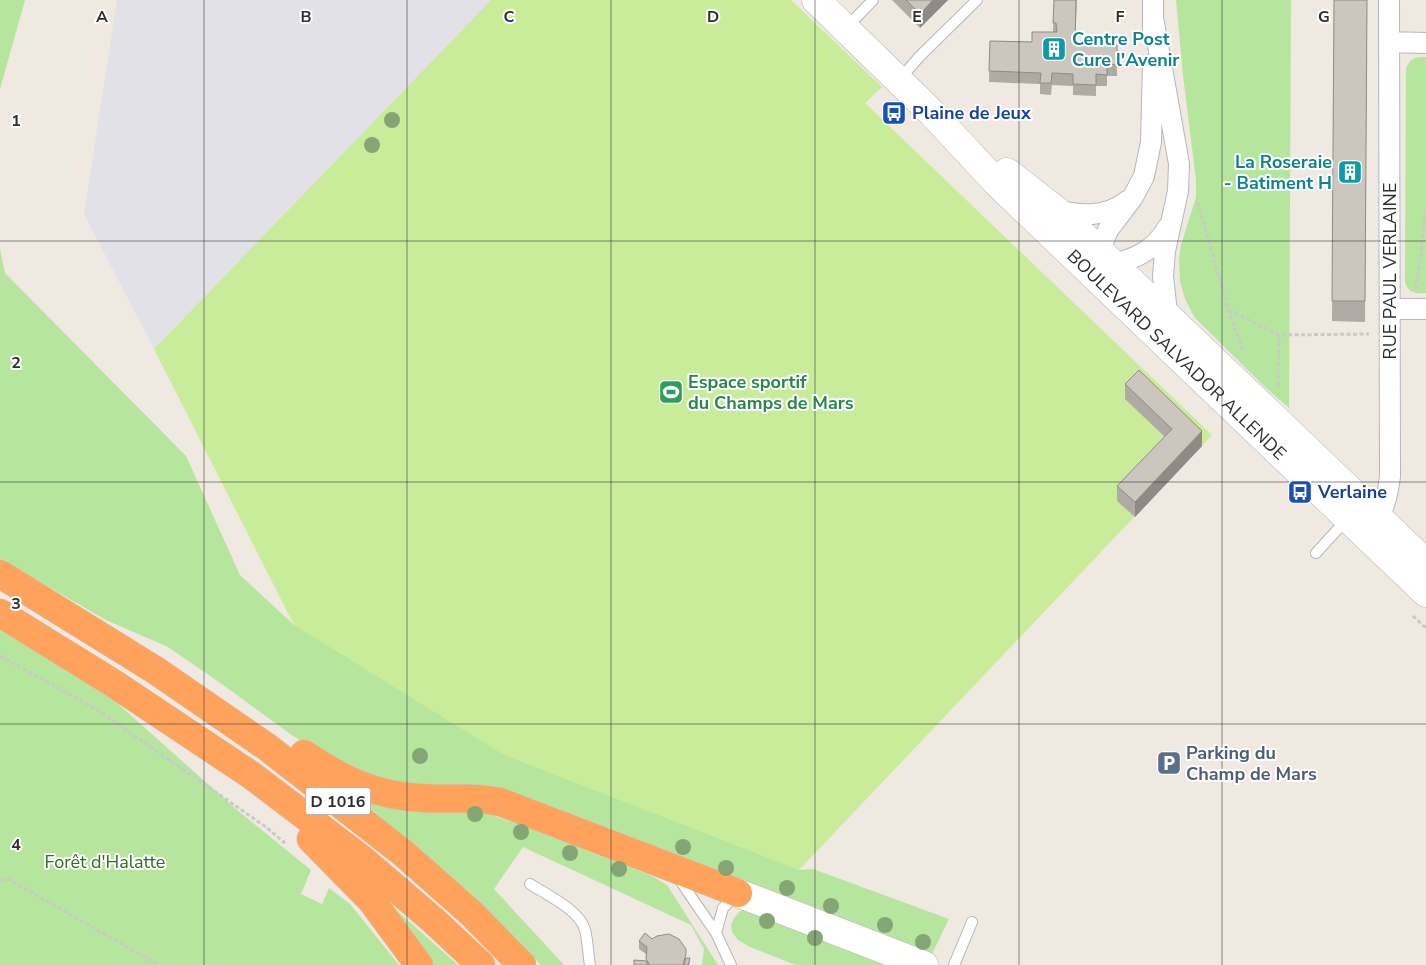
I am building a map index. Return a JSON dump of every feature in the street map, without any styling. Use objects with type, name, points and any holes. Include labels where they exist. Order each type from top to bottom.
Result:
[{"type":"highway","name":"D 1016","points":[[0,574],[155,670],[267,747],[403,853],[472,914],[522,965]]},
{"type":"highway","name":"D 1016","points":[[0,613],[113,682],[231,762],[363,860],[427,914],[481,965]]},
{"type":"highway","points":[[197,698],[252,723],[341,778],[354,783],[383,792],[410,797],[476,798],[500,802],[738,893]]},
{"type":"highway","points":[[231,762],[371,900],[419,965]]},
{"type":"street","name":"BOULEVARD SALVADOR ALLENDE","points":[[816,0],[931,112],[995,181],[1096,264],[1361,516],[1426,563]]},
{"type":"street","points":[[1152,0],[1154,22],[1178,155],[1179,183],[1164,264],[1163,287],[1166,313]]},
{"type":"street","name":"RUE PAUL VERLAINE","points":[[1361,516],[1387,498],[1390,476],[1389,0]]},
{"type":"street","points":[[1154,22],[1150,150],[1144,176],[1133,197],[1108,230],[1096,264],[1135,258],[1153,246],[1167,228],[1176,204]]},
{"type":"street","points":[[1389,42],[1426,43]]},
{"type":"street","name":"BOULEVARD SALVADOR ALLENDE","points":[[931,112],[1056,210],[1096,264],[1166,313],[1361,516],[1426,593]]},
{"type":"street","points":[[1056,210],[1080,214],[1103,213],[1123,205],[1133,197]]},
{"type":"street","points":[[1390,309],[1421,309]]},
{"type":"street","points":[[738,893],[924,965]]},
{"type":"lane","points":[[845,29],[873,0]]},
{"type":"lane","points":[[899,81],[920,56],[977,0]]},
{"type":"lane","points":[[1316,552],[1361,516]]},
{"type":"lane","points":[[671,867],[716,933],[731,965]]},
{"type":"lane","points":[[530,884],[575,914],[582,922],[586,931],[590,965]]},
{"type":"lane","points":[[716,933],[723,908],[738,893]]},
{"type":"lane","points":[[954,965],[972,922]]},
{"type":"path","points":[[1421,309],[1416,284],[1426,211]]},
{"type":"path","points":[[1246,356],[1228,309],[1279,334],[1390,334]]},
{"type":"path","points":[[1278,389],[1279,334]]},
{"type":"path","points":[[0,656],[96,709],[288,844]]},
{"type":"path","points":[[0,880],[8,879],[159,965]]},
{"type":"shaded area","points":[[117,0],[491,0],[154,349],[84,214]]},
{"type":"green space","points":[[0,0],[25,0],[0,89]]},
{"type":"green space","name":"Espace sportif du Champs de Mars","points":[[491,0],[791,0],[882,87],[865,103],[1212,435],[799,870],[504,755],[294,625],[154,349]]},
{"type":"green space","points":[[1176,0],[1291,0],[1289,408],[1195,318],[1185,299],[1180,281],[1179,259],[1181,245],[1196,197],[1196,180]]},
{"type":"green space","points":[[1426,57],[1426,293],[1419,293],[1410,291],[1405,282],[1406,69],[1409,62],[1413,59]]},
{"type":"green space","points":[[0,249],[5,273],[186,456],[240,575],[294,625],[799,870],[813,869],[949,919],[929,960],[452,791],[359,775],[293,736],[168,647],[106,620],[0,559]]},
{"type":"green space","name":"Forêt d'Halatte","points":[[0,625],[98,686],[237,810],[311,870],[301,894],[322,904],[329,888],[350,904],[399,965],[0,965]]},
{"type":"green space","points":[[347,792],[468,807],[526,827],[650,875],[667,885],[718,965],[702,965],[704,949],[691,925],[523,847],[494,889],[564,965],[541,965],[471,897]]},
{"type":"green space","points":[[384,899],[458,965],[432,965]]},
{"type":"green space","points":[[743,908],[885,965],[796,965],[750,947],[738,940],[732,932],[731,925],[734,918]]},
{"type":"building","points":[[906,0],[933,0],[920,14]]},
{"type":"building","name":"Centre Post Cure l'Avenir","points":[[1054,0],[1076,0],[1075,43],[1117,45],[1117,65],[1107,64],[1107,75],[1096,74],[1096,85],[1073,84],[1073,74],[1052,73],[1051,83],[1040,83],[1041,73],[989,71],[990,41],[1032,42],[1032,32],[1057,32],[1056,23],[1053,23]]},
{"type":"building","name":"La Roseraie - Batiment H","points":[[1334,0],[1367,0],[1365,301],[1332,301]]},
{"type":"building","points":[[1139,370],[1202,431],[1135,502],[1117,486],[1172,429],[1125,384]]},
{"type":"building","points":[[645,933],[652,939],[669,934],[679,939],[686,949],[683,965],[650,965],[646,959],[647,947],[639,941]]},
{"type":"building","points":[[686,958],[690,958],[688,965],[684,965]]},
{"type":"building","points":[[634,960],[646,961],[648,965],[634,965]]},
{"type":"place","name":"Centre Post Cure l'Avenir","points":[[1054,49]]},
{"type":"place","name":"Plaine de Jeux","points":[[894,113]]},
{"type":"place","name":"La Roseraie - Batiment H","points":[[1350,172]]},
{"type":"place","name":"Espace sportif du Champs de Mars","points":[[671,392]]},
{"type":"place","name":"Verlaine","points":[[1300,492]]},
{"type":"place","name":"Parking du Champ de Mars","points":[[1169,763]]}]
